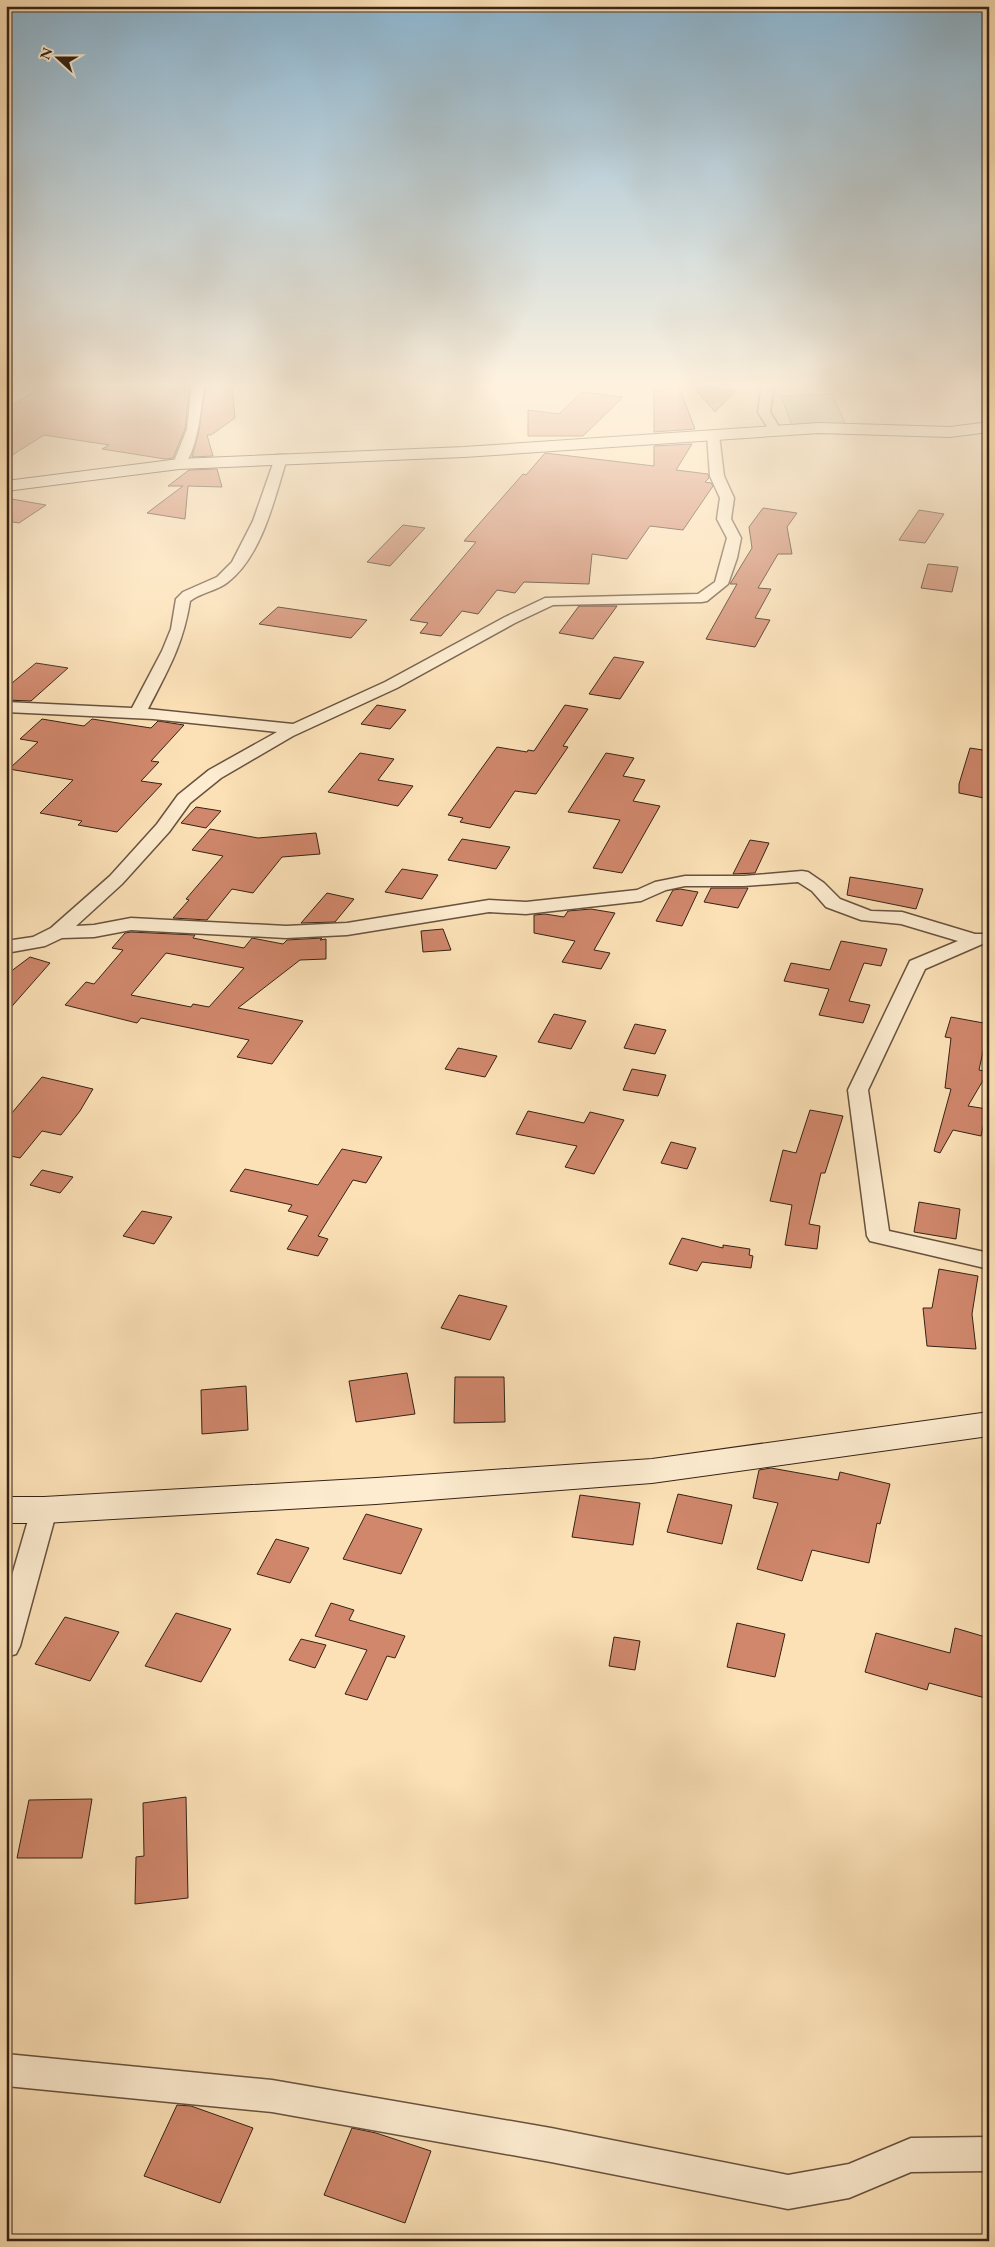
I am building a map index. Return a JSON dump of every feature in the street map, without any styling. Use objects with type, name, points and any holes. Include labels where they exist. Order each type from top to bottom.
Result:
[{"type":"main road","points":[[6,1510],[44,1510],[386,1491],[652,1471],[989,1424]]},
{"type":"street","points":[[138,713],[170,652],[178,629],[183,599],[192,592],[207,589],[218,583],[244,558],[271,489]]},
{"type":"street","points":[[6,947],[38,942],[58,932],[116,880],[163,828],[184,798],[215,774],[296,729],[391,685],[510,620],[550,601],[702,598],[721,584],[730,558],[734,538],[724,518],[727,498],[723,489]]},
{"type":"street","points":[[6,707],[43,711],[84,710],[138,713],[296,729]]},
{"type":"street","points":[[58,932],[94,931],[131,924],[286,932],[347,929],[471,908],[560,905],[641,895],[661,886],[685,881],[744,881],[802,876],[818,887],[833,903],[868,916],[902,918],[982,937]]},
{"type":"street","points":[[982,937],[917,965],[858,1090],[878,1236],[989,1261]]},
{"type":"street","points":[[6,1646],[44,1510]]},
{"type":"street","points":[[6,2070],[272,2096],[551,2145],[788,2192],[849,2181],[912,2155],[989,2154]]},
{"type":"building","points":[[179,489],[188,489],[185,519],[147,513]]},
{"type":"building","points":[[510,489],[711,489],[683,530],[650,526],[627,559],[592,554],[589,584],[524,582],[515,593],[497,590],[478,614],[462,611],[441,636],[420,633],[428,623],[410,620],[476,542],[464,541]]},
{"type":"building","points":[[6,498],[46,505],[19,523],[6,521]]},
{"type":"building","points":[[763,508],[797,513],[787,527],[792,554],[778,554],[758,588],[771,589],[755,618],[770,620],[755,647],[706,639],[737,584],[730,584],[752,548],[749,527]]},
{"type":"building","points":[[919,510],[944,514],[925,543],[899,540]]},
{"type":"building","points":[[403,525],[425,528],[390,566],[367,562]]},
{"type":"building","points":[[928,564],[958,567],[952,592],[921,588]]},
{"type":"building","points":[[579,606],[617,606],[593,639],[559,633]]},
{"type":"building","points":[[278,607],[367,620],[351,638],[259,624]]},
{"type":"building","points":[[614,657],[644,662],[620,699],[589,694]]},
{"type":"building","points":[[36,663],[68,668],[31,701],[6,700],[6,688]]},
{"type":"building","points":[[377,705],[406,710],[390,729],[361,724]]},
{"type":"building","points":[[565,705],[588,709],[563,746],[568,747],[536,794],[515,791],[490,828],[460,822],[463,818],[448,815],[497,747],[527,752],[528,750],[534,751]]},
{"type":"building","points":[[42,719],[84,726],[92,719],[151,728],[158,721],[184,725],[151,761],[159,762],[141,781],[162,784],[117,832],[78,825],[82,821],[40,813],[73,780],[9,769],[38,742],[20,739]]},
{"type":"building","points":[[970,748],[989,751],[989,799],[959,793],[959,784]]},
{"type":"building","points":[[360,753],[394,759],[378,780],[413,786],[398,806],[328,792]]},
{"type":"building","points":[[606,753],[634,758],[623,776],[645,780],[633,801],[660,806],[622,873],[593,868],[620,820],[568,812]]},
{"type":"building","points":[[196,807],[221,811],[206,828],[181,823]]},
{"type":"building","points":[[210,829],[258,838],[316,833],[320,854],[282,857],[253,893],[232,889],[207,920],[173,918],[189,900],[186,899],[223,856],[192,850]]},
{"type":"building","points":[[462,839],[510,847],[496,869],[448,860]]},
{"type":"building","points":[[750,840],[769,843],[755,873],[733,874]]},
{"type":"building","points":[[402,869],[438,875],[422,899],[385,892]]},
{"type":"building","points":[[850,877],[923,889],[916,909],[847,895]]},
{"type":"building","points":[[711,888],[748,888],[738,908],[704,902]]},
{"type":"building","points":[[680,889],[698,892],[682,926],[656,921],[673,890]]},
{"type":"building","points":[[327,893],[354,899],[335,922],[301,923]]},
{"type":"building","points":[[591,909],[615,913],[594,950],[610,953],[601,969],[562,962],[575,941],[534,933],[534,915],[545,914],[564,917],[568,911]]},
{"type":"building","points":[[443,929],[451,950],[423,952],[421,931]]},
{"type":"building","points":[[125,933],[195,935],[193,938],[244,948],[252,938],[283,944],[287,940],[322,938],[320,940],[326,939],[326,959],[300,960],[238,1008],[303,1021],[272,1064],[237,1057],[249,1040],[141,1018],[137,1023],[65,1005],[86,982],[94,984],[123,950],[112,948]],"holes":[[[166,953],[244,968],[209,1007],[193,1004],[191,1007],[131,995]]]},
{"type":"building","points":[[841,941],[887,949],[881,966],[864,963],[849,1001],[870,1005],[863,1023],[819,1015],[829,989],[784,981],[791,963],[830,970]]},
{"type":"building","points":[[30,957],[50,963],[6,1013],[6,975]]},
{"type":"building","points":[[554,1014],[586,1021],[571,1049],[538,1042]]},
{"type":"building","points":[[951,1017],[989,1024],[979,1070],[988,1072],[968,1106],[987,1109],[981,1136],[953,1130],[940,1153],[934,1151],[951,1089],[945,1088],[951,1038],[945,1037]]},
{"type":"building","points":[[635,1024],[666,1030],[655,1054],[624,1048]]},
{"type":"building","points":[[458,1048],[497,1056],[485,1077],[445,1069]]},
{"type":"building","points":[[632,1069],[666,1075],[658,1096],[623,1090]]},
{"type":"building","points":[[42,1077],[93,1089],[80,1111],[61,1135],[42,1131],[20,1158],[6,1155],[6,1120]]},
{"type":"building","points":[[810,1110],[843,1116],[825,1173],[821,1173],[809,1224],[820,1226],[817,1249],[785,1245],[792,1205],[770,1201],[783,1150],[796,1153]]},
{"type":"building","points":[[528,1111],[584,1123],[590,1112],[624,1120],[594,1174],[565,1167],[577,1146],[516,1134]]},
{"type":"building","points":[[671,1142],[696,1148],[687,1169],[661,1163]]},
{"type":"building","points":[[342,1149],[382,1157],[366,1183],[353,1180],[318,1236],[328,1239],[318,1256],[287,1249],[308,1216],[288,1211],[292,1205],[230,1191],[245,1169],[318,1185]]},
{"type":"building","points":[[42,1170],[73,1177],[60,1193],[30,1185]]},
{"type":"building","points":[[919,1202],[960,1209],[956,1239],[914,1232]]},
{"type":"building","points":[[142,1211],[172,1217],[154,1244],[123,1236]]},
{"type":"building","points":[[682,1238],[723,1248],[723,1245],[750,1249],[749,1255],[753,1256],[751,1268],[702,1262],[697,1271],[669,1264]]},
{"type":"building","points":[[939,1269],[978,1276],[972,1314],[976,1349],[927,1346],[923,1308],[932,1308]]},
{"type":"building","points":[[459,1295],[507,1306],[490,1340],[441,1328]]},
{"type":"building","points":[[407,1373],[415,1414],[356,1422],[349,1381]]},
{"type":"building","points":[[455,1377],[504,1377],[505,1422],[454,1423]]},
{"type":"building","points":[[246,1386],[248,1430],[202,1434],[201,1390]]},
{"type":"building","points":[[771,1468],[838,1480],[840,1472],[890,1484],[880,1524],[877,1523],[869,1563],[812,1550],[802,1581],[757,1569],[778,1503],[753,1498],[759,1470]]},
{"type":"building","points":[[678,1494],[732,1505],[722,1544],[667,1532]]},
{"type":"building","points":[[580,1495],[640,1503],[633,1545],[572,1537]]},
{"type":"building","points":[[366,1514],[422,1529],[401,1574],[343,1559]]},
{"type":"building","points":[[276,1539],[309,1548],[290,1583],[257,1574]]},
{"type":"building","points":[[331,1603],[354,1610],[349,1620],[405,1636],[395,1658],[387,1656],[367,1700],[345,1694],[367,1650],[315,1636]]},
{"type":"building","points":[[176,1613],[231,1629],[201,1682],[145,1666]]},
{"type":"building","points":[[65,1617],[119,1632],[90,1681],[35,1664]]},
{"type":"building","points":[[737,1623],[785,1634],[775,1677],[727,1667]]},
{"type":"building","points":[[955,1628],[989,1638],[989,1699],[929,1683],[927,1690],[865,1672],[876,1633],[950,1653]]},
{"type":"building","points":[[614,1637],[640,1641],[635,1670],[609,1666]]},
{"type":"building","points":[[301,1639],[326,1645],[315,1668],[289,1660]]},
{"type":"building","points":[[186,1797],[188,1898],[135,1904],[136,1857],[144,1856],[143,1803]]},
{"type":"building","points":[[92,1799],[82,1858],[17,1858],[29,1800]]},
{"type":"building","points":[[177,2105],[191,2106],[253,2128],[220,2203],[144,2176]]},
{"type":"building","points":[[352,2128],[376,2133],[431,2151],[405,2223],[324,2195]]}]
